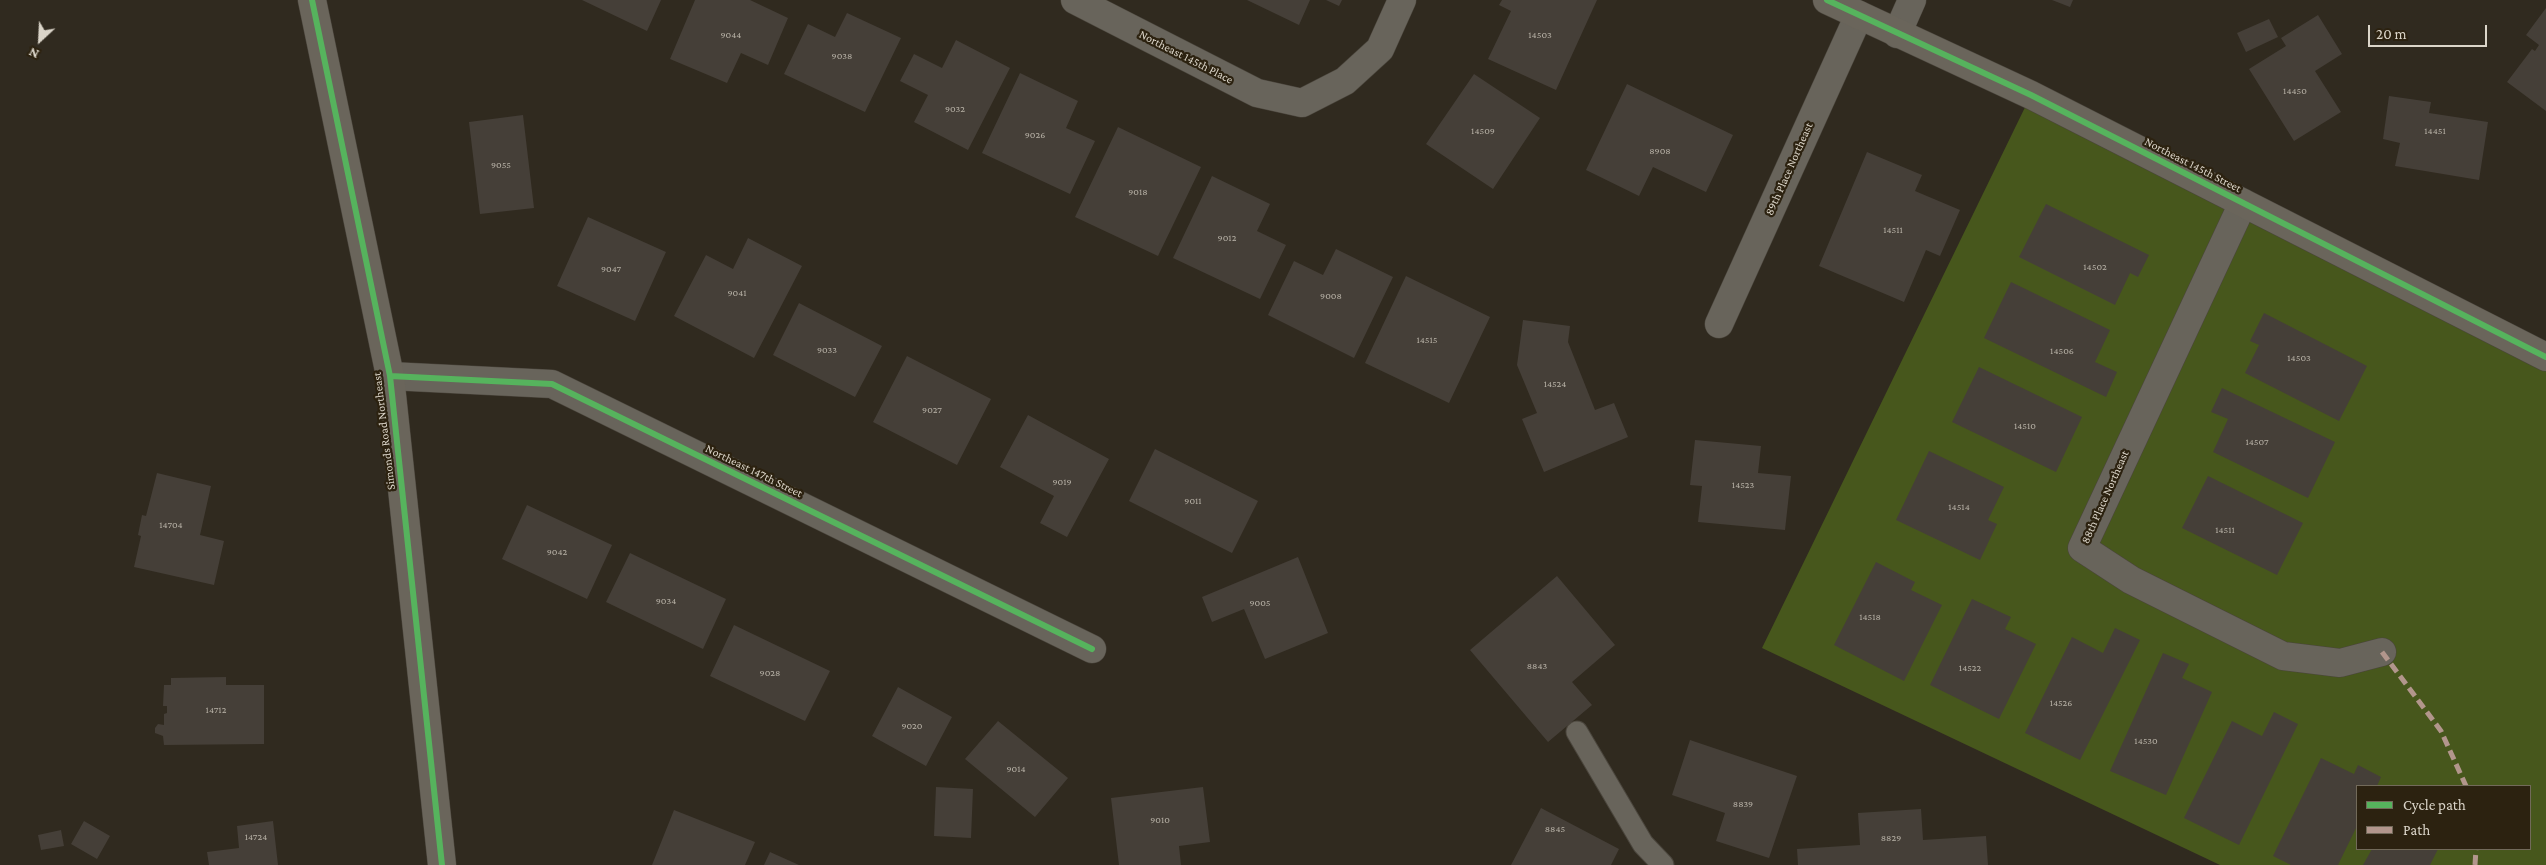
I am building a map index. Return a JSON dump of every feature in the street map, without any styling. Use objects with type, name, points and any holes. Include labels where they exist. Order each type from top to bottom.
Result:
[{"type":"main road","name":"Simonds Road Northeast","points":[[312,0],[390,376],[442,865]]},
{"type":"main road","name":"Northeast 145th Street","points":[[1827,0],[2031,96],[2546,357]]},
{"type":"street","name":"Northeast 145th Place","points":[[1075,0],[1257,93],[1302,103],[1345,81],[1380,49],[1402,0]]},
{"type":"street","points":[[1897,34],[1912,0]]},
{"type":"street","name":"89th Place Northeast","points":[[1719,324],[1859,15]]},
{"type":"street","name":"88th Place Northeast","points":[[2243,203],[2082,548],[2131,580],[2284,656],[2340,663],[2382,652]]},
{"type":"street","name":"Northeast 147th Street","points":[[390,376],[552,384],[1092,649]]},
{"type":"lane","points":[[1577,732],[1643,844],[1663,865]]},
{"type":"green space","points":[[2031,95],[2546,362],[2546,865],[2220,865],[1762,648]]},
{"type":"building","points":[[582,0],[661,0],[647,31]]},
{"type":"building","points":[[695,0],[750,0],[788,18],[768,65],[741,53],[727,83],[670,59]]},
{"type":"building","points":[[1247,0],[1310,0],[1299,25]]},
{"type":"building","points":[[1326,0],[1342,0],[1339,6]]},
{"type":"building","points":[[1502,0],[1597,0],[1556,90],[1488,59],[1511,11],[1499,5]]},
{"type":"building","points":[[2052,0],[2073,0],[2070,7]]},
{"type":"building","points":[[2546,8],[2546,111],[2507,82],[2532,49],[2535,51],[2539,45],[2526,35]]},
{"type":"building","points":[[847,13],[901,38],[865,112],[784,74],[808,24],[835,37]]},
{"type":"building","points":[[2318,15],[2342,54],[2315,71],[2341,112],[2294,141],[2249,69],[2286,46],[2281,38]]},
{"type":"building","points":[[2269,19],[2278,37],[2246,52],[2237,33]]},
{"type":"building","points":[[956,40],[1010,68],[968,150],[914,122],[928,95],[900,81],[914,54],[942,68]]},
{"type":"building","points":[[1020,73],[1078,101],[1066,128],[1095,141],[1070,194],[982,153]]},
{"type":"building","points":[[1474,74],[1540,118],[1493,189],[1426,144]]},
{"type":"building","points":[[1627,84],[1733,135],[1706,192],[1653,167],[1639,196],[1586,170]]},
{"type":"building","points":[[2389,96],[2431,102],[2429,113],[2488,122],[2479,180],[2395,166],[2400,143],[2383,139]]},
{"type":"building","points":[[523,115],[534,208],[480,214],[469,122]]},
{"type":"building","points":[[1118,127],[1201,167],[1158,256],[1075,217]]},
{"type":"building","points":[[1867,152],[1922,175],[1915,191],[1960,210],[1940,256],[1926,250],[1904,302],[1819,266]]},
{"type":"building","points":[[1212,176],[1270,204],[1257,231],[1286,245],[1260,299],[1173,258]]},
{"type":"building","points":[[2046,204],[2149,255],[2138,277],[2130,273],[2115,305],[2019,257]]},
{"type":"building","points":[[588,217],[666,252],[635,321],[557,286]]},
{"type":"building","points":[[748,238],[802,266],[754,358],[674,316],[706,255],[733,269]]},
{"type":"building","points":[[1336,249],[1393,277],[1354,358],[1268,315],[1294,261],[1323,275]]},
{"type":"building","points":[[1406,276],[1490,317],[1449,403],[1365,363]]},
{"type":"building","points":[[2011,282],[2110,330],[2095,362],[2117,372],[2106,397],[1984,338]]},
{"type":"building","points":[[799,303],[882,346],[855,397],[773,355]]},
{"type":"building","points":[[2264,313],[2367,366],[2339,421],[2245,373],[2259,345],[2250,341]]},
{"type":"building","points":[[1523,320],[1570,326],[1568,342],[1595,410],[1614,403],[1628,437],[1544,472],[1522,419],[1537,413],[1517,365]]},
{"type":"building","points":[[907,356],[991,399],[957,465],[873,422]]},
{"type":"building","points":[[1979,367],[2082,417],[2056,472],[1952,422]]},
{"type":"building","points":[[2222,388],[2335,442],[2308,498],[2213,452],[2228,419],[2211,412]]},
{"type":"building","points":[[1028,415],[1109,459],[1067,537],[1040,523],[1054,496],[1000,467]]},
{"type":"building","points":[[1695,440],[1761,446],[1758,473],[1791,476],[1785,530],[1698,522],[1702,486],[1690,485]]},
{"type":"building","points":[[1155,449],[1258,501],[1232,553],[1129,501]]},
{"type":"building","points":[[1929,451],[2004,487],[1988,520],[1997,524],[1980,560],[1896,520]]},
{"type":"building","points":[[157,473],[211,486],[200,535],[224,541],[214,585],[134,567],[141,536],[138,535],[142,515],[146,516]]},
{"type":"building","points":[[2208,476],[2303,523],[2277,575],[2182,528]]},
{"type":"building","points":[[527,505],[612,545],[587,599],[502,559]]},
{"type":"building","points":[[630,553],[726,599],[703,649],[606,602]]},
{"type":"building","points":[[1298,557],[1328,633],[1265,659],[1244,609],[1212,622],[1202,597]]},
{"type":"building","points":[[1876,562],[1915,582],[1911,590],[1942,605],[1904,681],[1834,645]]},
{"type":"building","points":[[1557,576],[1615,645],[1572,682],[1592,705],[1548,742],[1470,650]]},
{"type":"building","points":[[1972,599],[2011,617],[2005,629],[2036,644],[1999,719],[1930,685]]},
{"type":"building","points":[[734,625],[830,671],[805,721],[710,676]]},
{"type":"building","points":[[2115,628],[2140,640],[2080,760],[2025,733],[2072,637],[2103,653]]},
{"type":"building","points":[[2163,653],[2189,664],[2182,678],[2212,692],[2166,795],[2110,771]]},
{"type":"building","points":[[226,677],[226,685],[264,685],[264,744],[164,745],[163,736],[155,733],[155,728],[158,724],[164,725],[164,714],[167,713],[167,706],[163,706],[164,685],[171,685],[171,678]]},
{"type":"building","points":[[898,687],[952,717],[926,766],[872,736]]},
{"type":"building","points":[[2274,712],[2298,724],[2239,845],[2184,818],[2232,721],[2262,736]]},
{"type":"building","points":[[998,721],[1068,778],[1035,817],[965,759]]},
{"type":"building","points":[[1690,740],[1797,776],[1769,858],[1716,841],[1725,813],[1672,795]]},
{"type":"building","points":[[2321,758],[2354,774],[2358,765],[2381,777],[2377,785],[2356,785],[2356,828],[2338,865],[2291,865],[2273,856]]},
{"type":"building","points":[[936,787],[973,789],[971,838],[934,836]]},
{"type":"building","points":[[1203,787],[1210,842],[1179,846],[1181,865],[1119,865],[1111,798]]},
{"type":"building","points":[[1541,808],[1619,849],[1611,865],[1511,865]]},
{"type":"building","points":[[1921,809],[1923,840],[1986,836],[1988,865],[1798,865],[1797,849],[1860,845],[1858,813]]},
{"type":"building","points":[[674,810],[755,842],[745,865],[652,865]]},
{"type":"building","points":[[84,821],[110,836],[97,859],[71,844]]},
{"type":"building","points":[[273,821],[278,865],[209,865],[207,852],[239,848],[237,826]]},
{"type":"building","points":[[61,830],[64,846],[41,850],[38,835]]},
{"type":"building","points":[[2371,850],[2438,850],[2430,865],[2363,865]]},
{"type":"building","points":[[770,852],[799,865],[764,865]]},
{"type":"marked path","points":[[2382,652],[2441,731],[2466,785]]},
{"type":"marked path","points":[[2475,865],[2476,850]]},
{"type":"cycle path","points":[[312,0],[390,376],[442,865]]},
{"type":"cycle path","points":[[1827,0],[2031,95],[2546,357]]},
{"type":"cycle path","points":[[390,376],[552,384],[1092,649]]}]
